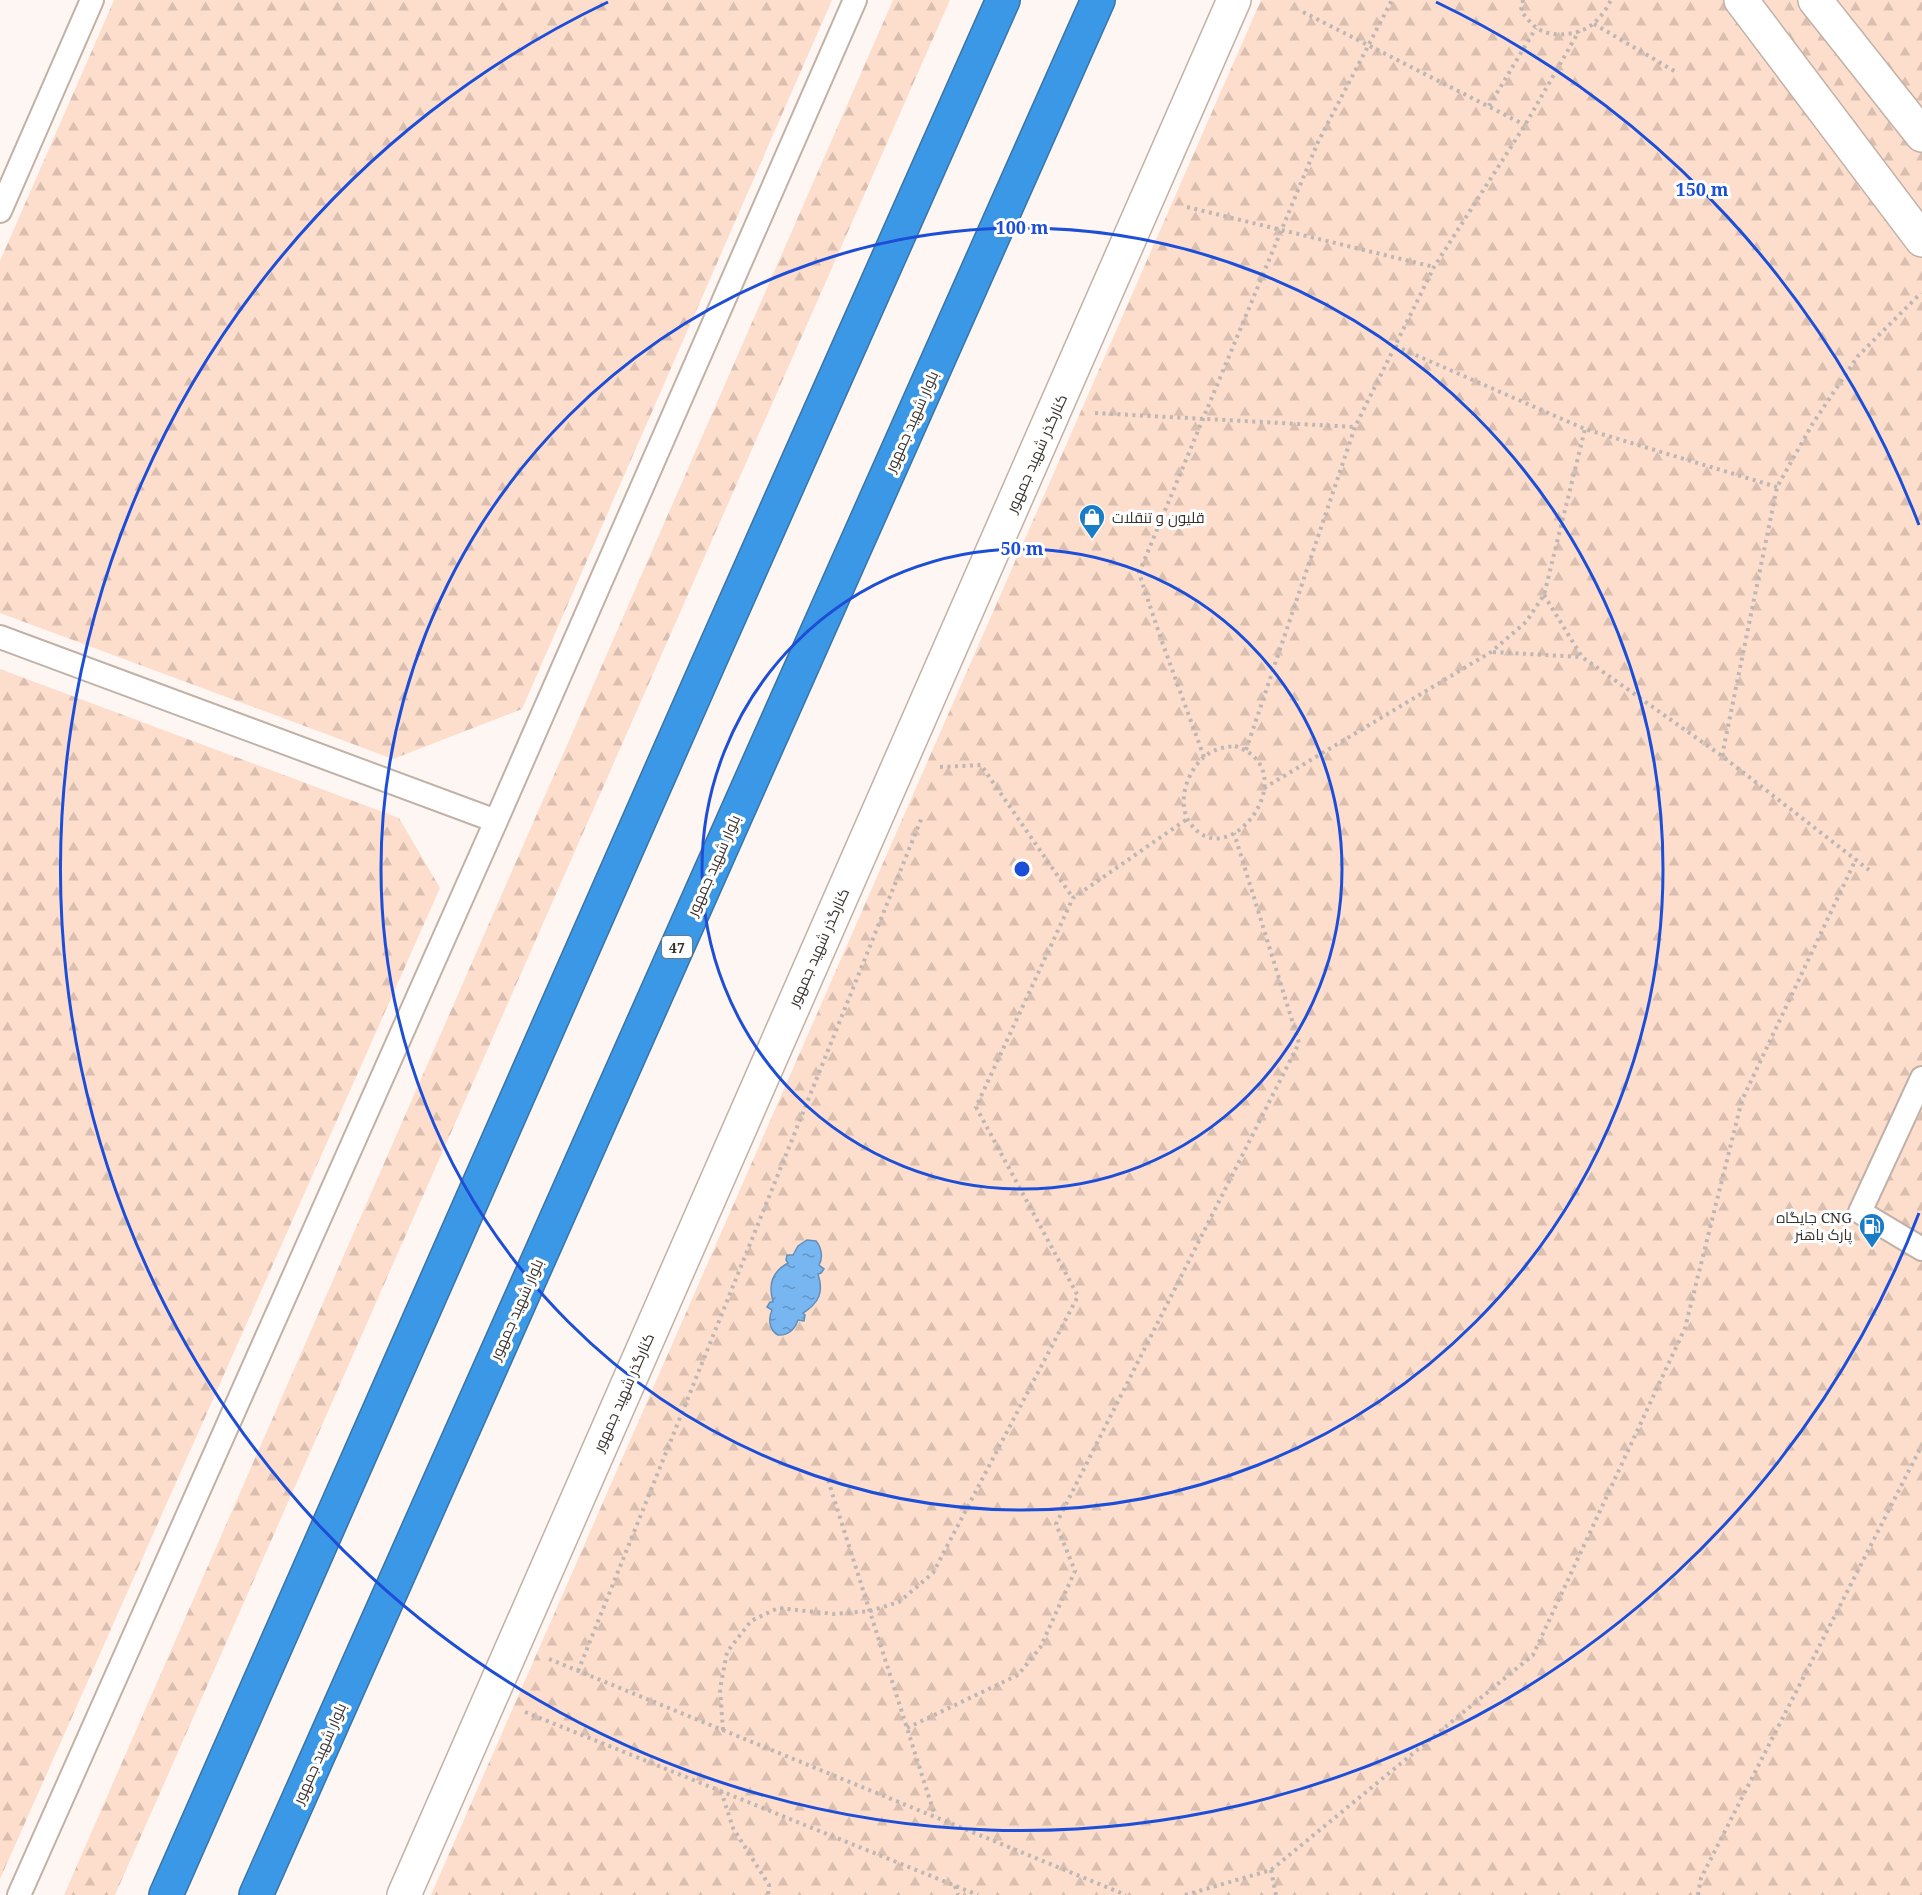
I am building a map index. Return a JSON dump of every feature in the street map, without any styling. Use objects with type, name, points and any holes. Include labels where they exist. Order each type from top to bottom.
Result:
[{"type":"highway","points":[[166,1895],[1003,0]]},
{"type":"highway","name":"بلوار شهید جمهور","points":[[256,1895],[1098,0]]},
{"type":"street","name":"کنارگذر شهید جمهور","points":[[404,1895],[1234,0]]},
{"type":"street","points":[[1742,0],[1922,240]]},
{"type":"street","points":[[1815,0],[1922,135]]},
{"type":"lane","points":[[0,211],[92,0]]},
{"type":"lane","points":[[19,1895],[496,821],[855,0]]},
{"type":"lane","points":[[0,637],[496,821]]},
{"type":"lane","points":[[1922,1078],[1860,1212],[1922,1249]]},
{"type":"path","points":[[1204,757],[1139,573],[1318,142],[1392,0]]},
{"type":"path","points":[[1523,0],[1521,11],[1536,28],[1545,33],[1564,34],[1579,31],[1594,24],[1611,0]]},
{"type":"path","points":[[1303,12],[1525,125]]},
{"type":"path","points":[[1594,24],[1676,72]]},
{"type":"path","points":[[1489,106],[1536,28]]},
{"type":"path","points":[[1246,750],[1355,427],[1434,267],[1525,125],[1579,31]]},
{"type":"path","points":[[1147,198],[1434,267]]},
{"type":"path","points":[[1722,756],[1777,487],[1813,423],[1858,356],[1921,293]]},
{"type":"path","points":[[1395,346],[1585,429],[1777,487]]},
{"type":"path","points":[[1098,402],[1093,413],[1355,427]]},
{"type":"path","points":[[1264,788],[1491,652],[1526,622],[1544,595],[1585,429]]},
{"type":"path","points":[[1544,595],[1582,657],[1722,756],[1869,870]]},
{"type":"path","points":[[1491,652],[1582,657]]},
{"type":"path","points":[[1235,746],[1246,750],[1255,756],[1261,766],[1264,788],[1258,810],[1244,827],[1224,838],[1203,835],[1187,819],[1184,796],[1190,775],[1204,757],[1224,747],[1235,746]]},
{"type":"path","points":[[938,778],[947,756]]},
{"type":"path","points":[[897,768],[981,765],[1073,898]]},
{"type":"path","points":[[578,1671],[924,811]]},
{"type":"path","points":[[723,1730],[720,1689],[727,1652],[751,1621],[778,1608],[834,1614],[870,1611],[899,1602],[933,1573],[1078,1296],[976,1107],[1073,898],[1187,819]]},
{"type":"path","points":[[907,1728],[1018,1675],[1040,1648],[1075,1571],[1056,1524],[1299,1043],[1234,833]]},
{"type":"path","points":[[1185,1895],[1271,1870],[1533,1655],[1685,1328],[1742,1100],[1856,860]]},
{"type":"path","points":[[1698,1895],[1701,1878],[1922,1445]]},
{"type":"path","points":[[828,1480],[935,1817]]},
{"type":"path","points":[[513,1644],[1126,1895]]},
{"type":"path","points":[[491,1698],[978,1895]]},
{"type":"path","points":[[720,1791],[733,1828],[769,1885],[768,1895]]},
{"type":"path","points":[[1271,1870],[1276,1895]]},
{"type":"path","points":[[954,1886],[958,1895]]},
{"type":"green space","points":[[114,0],[832,0],[522,709],[393,759],[0,613],[0,261]]},
{"type":"green space","points":[[893,0],[950,0],[115,1895],[64,1895]]},
{"type":"green space","points":[[1261,0],[1922,0],[1922,1895],[431,1895]]},
{"type":"green space","points":[[0,669],[399,818],[440,888],[0,1879]]},
{"type":"water","points":[[807,1240],[816,1241],[821,1250],[819,1265],[824,1269],[818,1274],[819,1296],[803,1313],[804,1321],[798,1320],[791,1331],[778,1335],[771,1327],[772,1310],[767,1307],[770,1302],[773,1302],[771,1284],[778,1270],[788,1263],[787,1255],[793,1255],[798,1246]]},
{"type":"place","name":"قلیون و تنقلات","points":[[1092,540]]},
{"type":"place","name":"جایگاه CNG پارک باهنر","points":[[1872,1249]]}]
